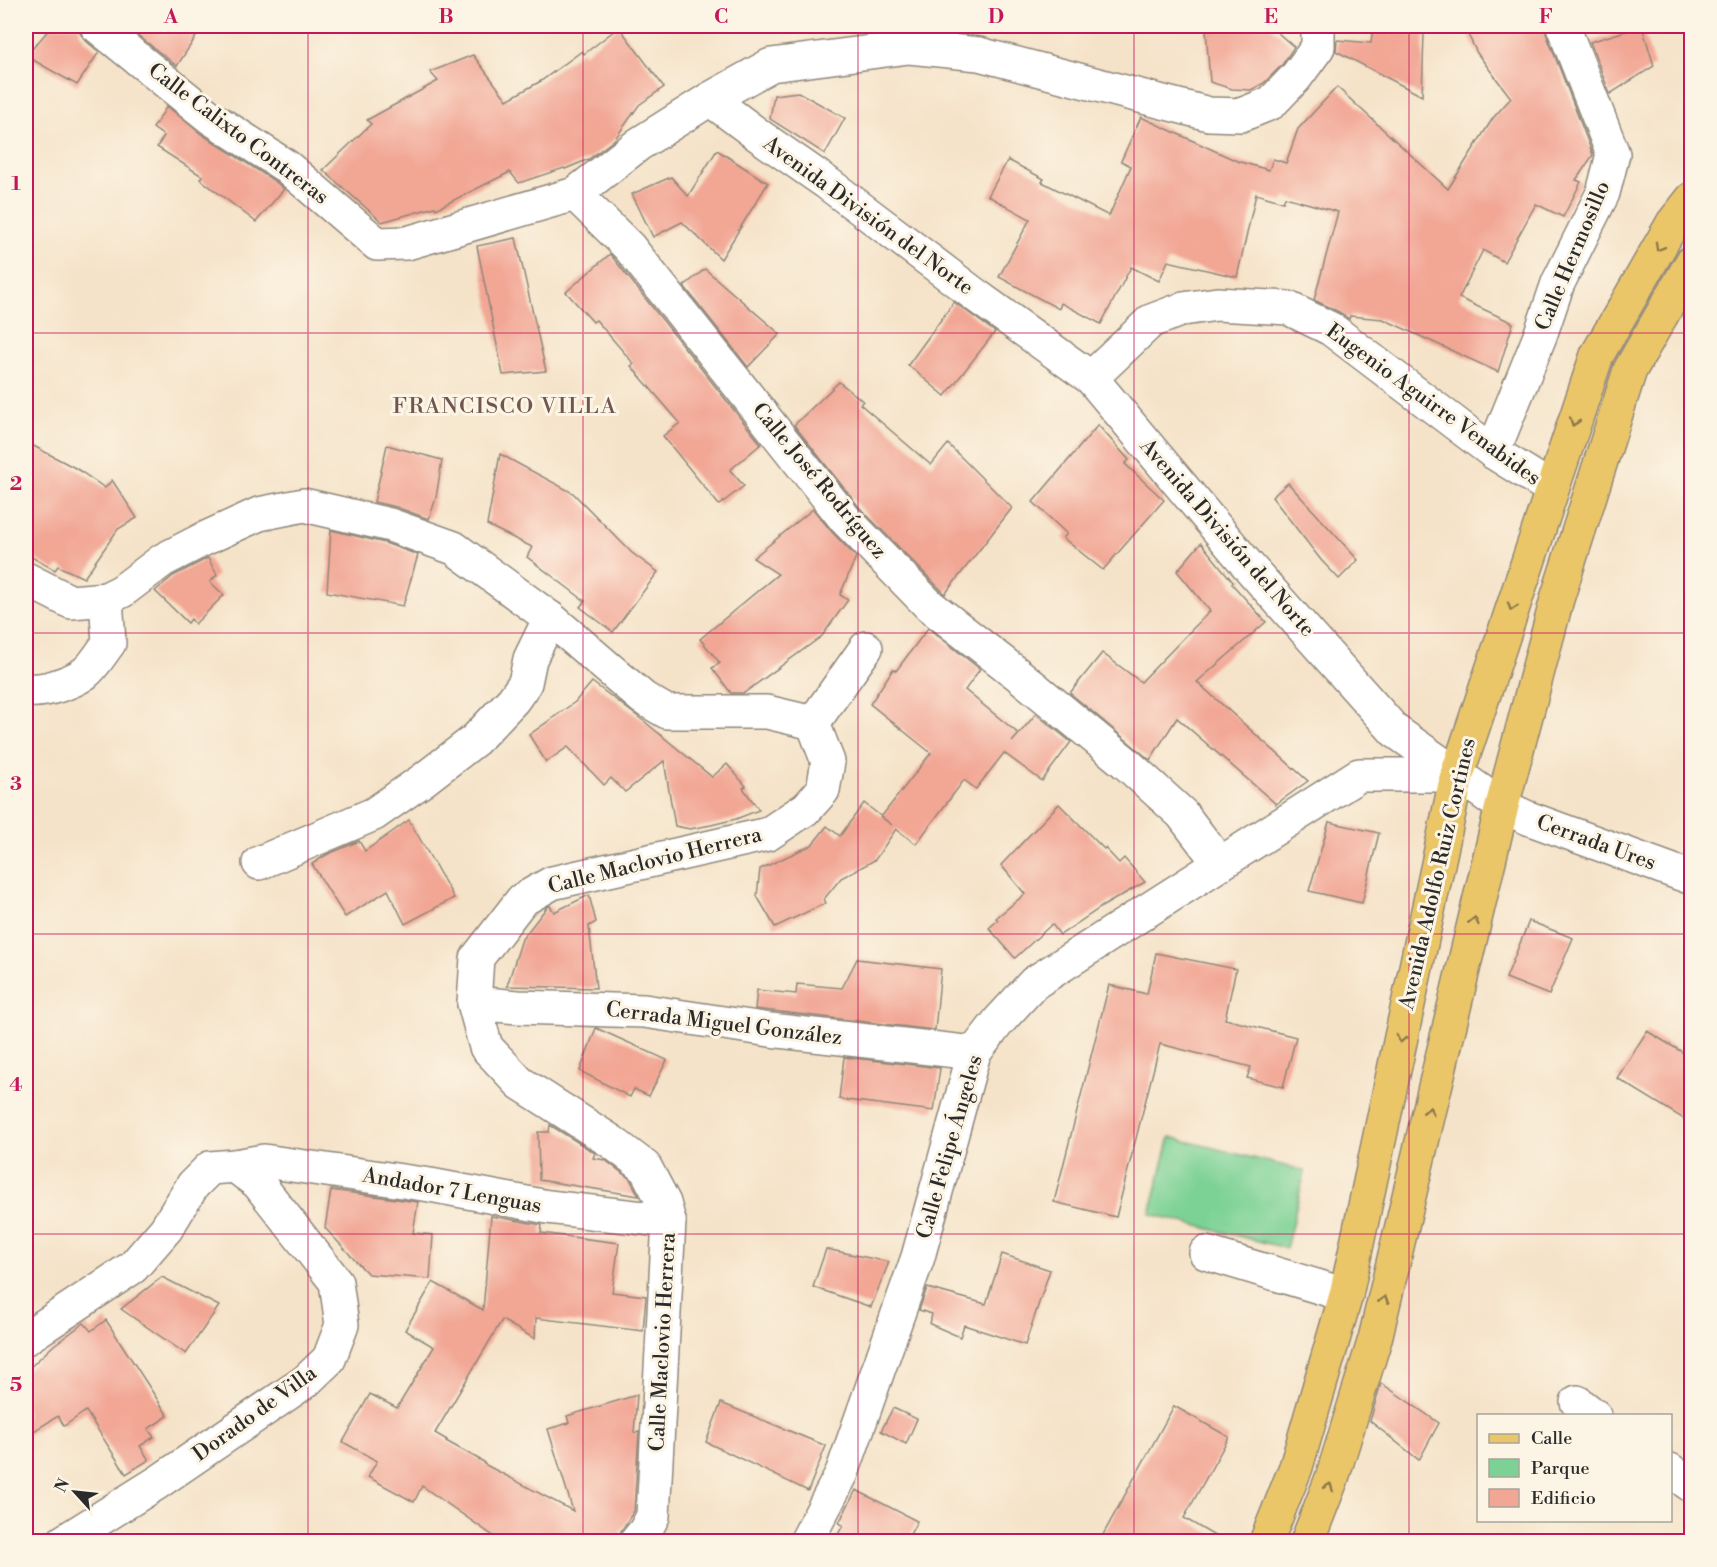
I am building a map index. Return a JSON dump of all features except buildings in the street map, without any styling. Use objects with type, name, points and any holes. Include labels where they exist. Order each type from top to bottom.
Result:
[{"type":"main road","name":"Avenida Adolfo Ruiz Cortines","points":[[1266,1542],[1296,1467],[1346,1295],[1457,775],[1597,355],[1673,223],[1692,199]]},
{"type":"main road","points":[[1307,1542],[1332,1478],[1375,1339],[1502,806],[1557,599],[1630,370],[1692,262]]},
{"type":"street","name":"Calle Calixto Contreras","points":[[97,26],[211,118],[287,166],[377,244],[407,243],[575,194]]},
{"type":"street","points":[[575,194],[639,144],[771,64],[909,47],[979,54],[1209,114],[1241,115],[1271,103],[1296,77],[1318,47],[1318,26]]},
{"type":"street","name":"Calle Hermosillo","points":[[1493,452],[1540,336],[1558,283],[1603,193],[1613,154],[1563,26]]},
{"type":"street","name":"Avenida División del Norte","points":[[710,99],[1091,378],[1250,568],[1395,731],[1502,806]]},
{"type":"street","name":"Calle José Rodríguez","points":[[575,194],[629,247],[845,519],[930,606],[1020,676],[1174,806],[1220,864]]},
{"type":"street","name":"Eugenio Aguirre Venabides","points":[[1091,378],[1151,321],[1183,309],[1217,304],[1288,308],[1331,329],[1493,452],[1552,489]]},
{"type":"street","points":[[26,579],[71,602],[106,599],[122,591],[163,560],[204,539],[259,514],[304,505],[390,525],[454,548],[550,618],[643,698],[667,712],[767,712],[813,723],[866,648]]},
{"type":"street","points":[[26,689],[33,692],[70,681],[86,672],[109,643],[106,599]]},
{"type":"street","points":[[259,863],[374,814],[475,740],[513,700],[525,683],[530,659],[550,618]]},
{"type":"street","name":"Calle Maclovio Herrera","points":[[636,1542],[653,1516],[669,1221],[664,1203],[645,1167],[612,1142],[520,1083],[486,1047],[474,1003],[477,958],[522,900],[552,883],[768,834],[807,808],[823,790],[828,762],[813,723]]},
{"type":"street","name":"Calle Felipe Ángeles","points":[[806,1542],[842,1473],[918,1257],[974,1053],[999,1021],[1034,983],[1359,775],[1457,775]]},
{"type":"street","name":"Cerrada Ures","points":[[1502,806],[1539,822],[1692,878]]},
{"type":"street","name":"Cerrada Miguel González","points":[[474,1003],[518,1007],[644,1011],[770,1030],[974,1053]]},
{"type":"street","name":"Andador 7 Lenguas","points":[[235,1166],[264,1161],[430,1185],[548,1207],[669,1221]]},
{"type":"street","points":[[26,1338],[133,1267],[166,1229],[194,1185],[210,1168],[235,1166]]},
{"type":"street","name":"Dorado de Villa","points":[[63,1542],[157,1484],[306,1380],[329,1359],[342,1325],[336,1282],[258,1183],[235,1166]]},
{"type":"street","points":[[1206,1253],[1346,1295]]},
{"type":"street","points":[[1672,1471],[1692,1486]]},
{"type":"green space","points":[[1170,1137],[1305,1171],[1286,1248],[1150,1214]]},
{"type":"district","name":"FRANCISCO VILLA","points":[[505,406]]}]
